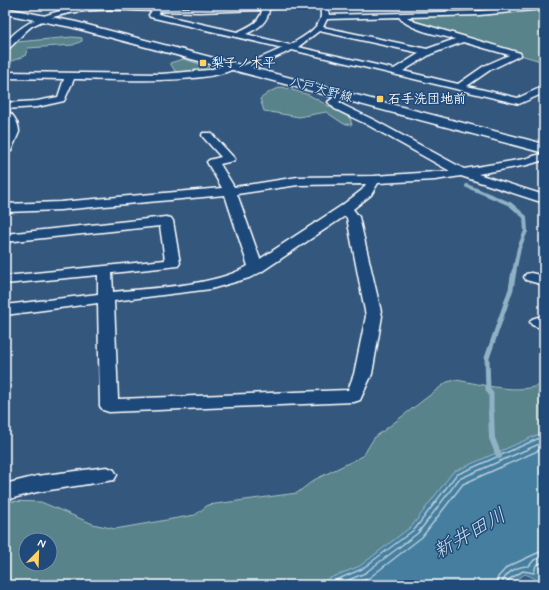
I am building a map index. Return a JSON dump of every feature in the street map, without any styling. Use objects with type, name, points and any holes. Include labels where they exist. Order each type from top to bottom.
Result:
[{"type":"main road","name":"八戸大野線","points":[[8,12],[43,18],[544,149]]},
{"type":"street","points":[[115,8],[124,5]]},
{"type":"street","points":[[5,48],[17,34],[30,25],[43,18],[65,12],[115,8],[217,9],[300,5]]},
{"type":"street","points":[[5,75],[112,77],[171,76],[238,68],[309,37],[319,29],[325,17],[325,9],[323,5]]},
{"type":"street","points":[[450,5],[458,13]]},
{"type":"street","points":[[238,35],[254,27],[264,19],[266,6]]},
{"type":"street","points":[[325,17],[458,13],[544,7]]},
{"type":"street","points":[[159,8],[153,16],[519,101],[544,89]]},
{"type":"street","points":[[196,26],[218,14],[217,9]]},
{"type":"street","points":[[401,15],[404,20],[412,24],[517,55],[487,68],[460,87]]},
{"type":"street","points":[[319,29],[428,52]]},
{"type":"street","points":[[395,72],[428,52],[462,39]]},
{"type":"street","points":[[5,106],[37,104],[61,99],[70,76]]},
{"type":"street","points":[[342,95],[333,102],[339,107],[370,122],[461,172],[544,199]]},
{"type":"street","points":[[5,113],[13,124],[14,131],[5,150]]},
{"type":"street","points":[[207,135],[228,159],[213,162],[230,190],[256,269]]},
{"type":"street","points":[[5,208],[83,204],[230,190],[298,181],[374,180],[435,176],[514,164],[544,156]]},
{"type":"street","points":[[5,310],[211,285],[244,275],[256,269],[346,209],[366,192],[374,180]]},
{"type":"street","points":[[105,270],[109,406],[354,396],[363,374],[374,316],[353,217],[346,209]]},
{"type":"street","points":[[5,238],[166,222],[173,263],[5,280]]},
{"type":"street","points":[[5,492],[38,484],[108,475]]},
{"type":"green space","points":[[544,8],[544,62],[420,25],[405,17]]},
{"type":"green space","points":[[72,37],[82,38],[82,41],[73,45],[28,48],[25,56],[12,61],[8,71],[5,73],[5,43]]},
{"type":"green space","points":[[183,59],[213,68],[213,71],[181,74],[175,71],[170,63]]},
{"type":"green space","points":[[282,87],[309,95],[350,118],[352,125],[344,124],[326,112],[299,117],[264,111],[260,99],[271,91]]},
{"type":"green space","points":[[456,380],[512,389],[524,389],[544,383],[544,432],[453,472],[412,526],[360,566],[313,585],[5,585],[5,503],[9,501],[41,502],[93,524],[115,529],[195,515],[208,505],[297,493],[314,480],[363,456],[374,438],[447,382]]},
{"type":"water","name":"新井田川","points":[[544,432],[544,565],[538,568],[544,575],[544,585],[540,585],[534,578],[525,574],[508,585],[313,585],[360,566],[412,526],[453,472]]},
{"type":"waterway","points":[[467,186],[510,204],[525,217],[526,231],[519,248],[514,272]]},
{"type":"waterway","points":[[491,412],[491,394],[488,390],[487,358],[511,289],[514,271]]},
{"type":"waterway","points":[[491,412],[492,438],[499,456]]},
{"type":"place","name":"梨子ノ木平","points":[[203,63]]},
{"type":"place","name":"石手洗団地前","points":[[380,99]]}]
